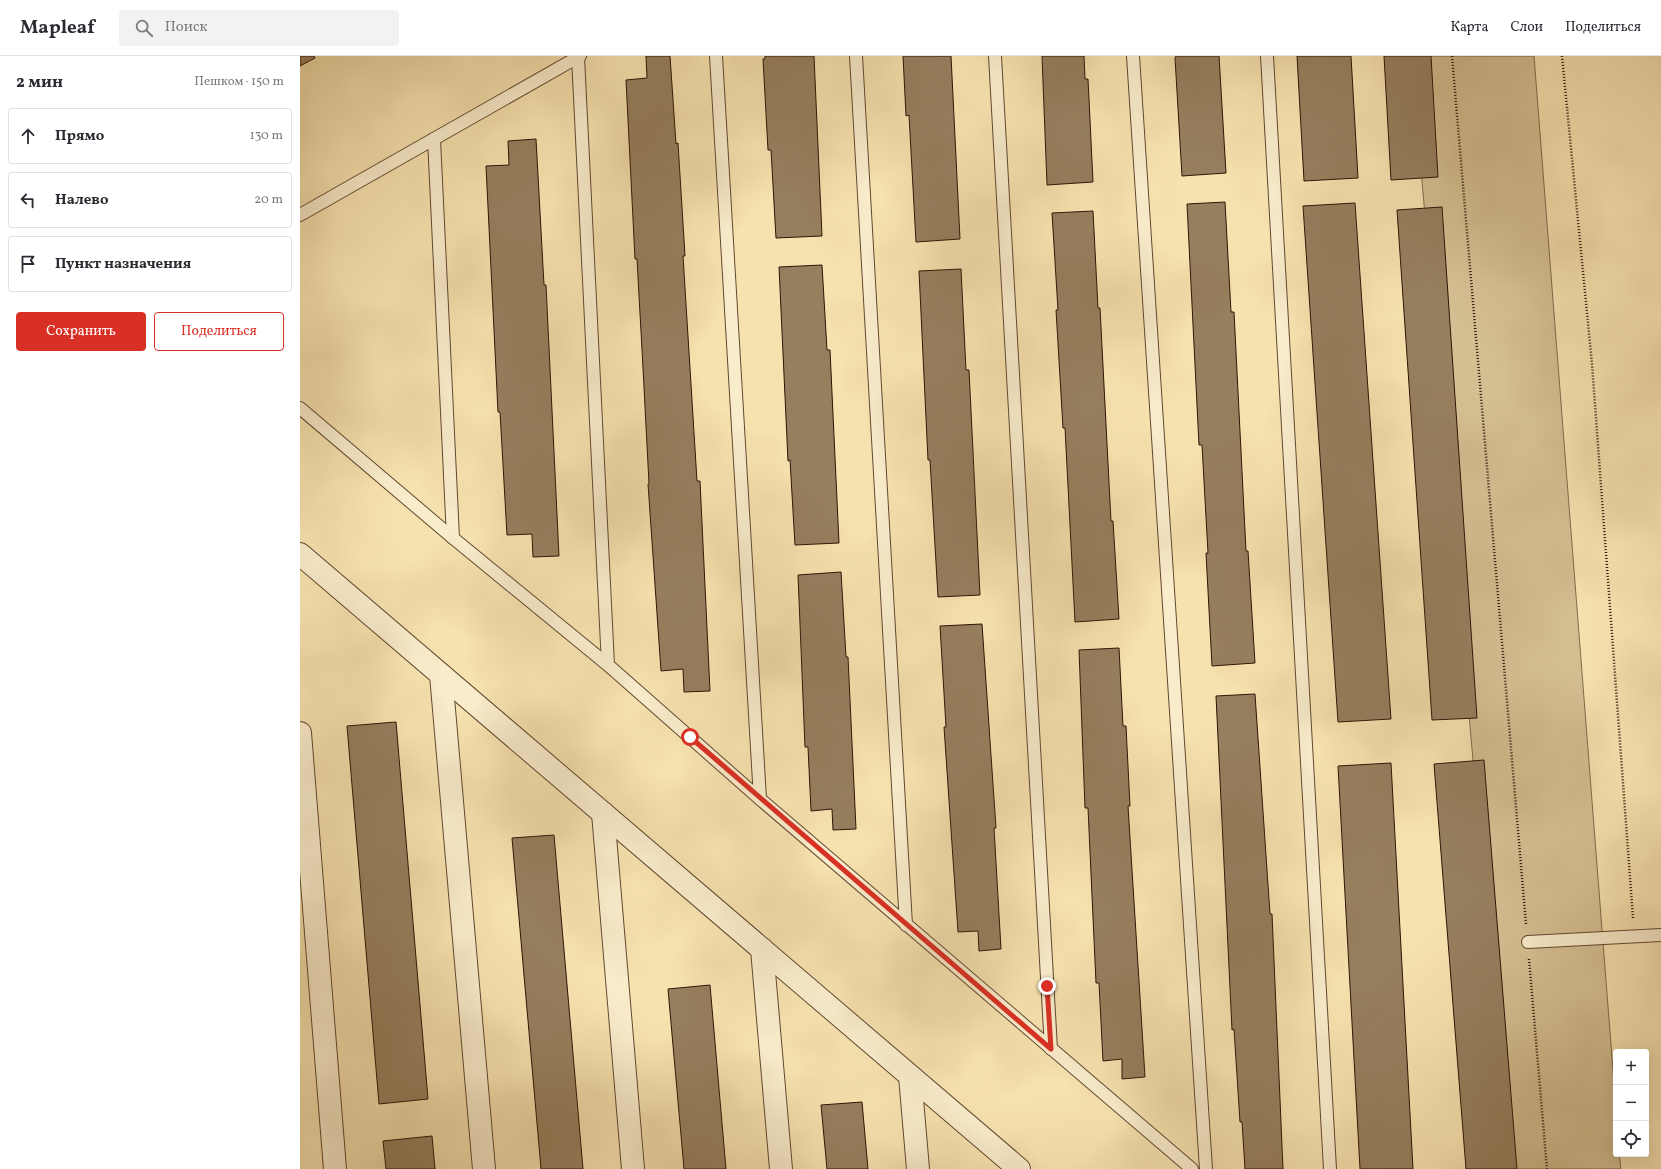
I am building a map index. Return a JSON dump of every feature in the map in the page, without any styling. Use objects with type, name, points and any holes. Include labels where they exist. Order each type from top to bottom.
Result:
[{"type":"street","points":[[300,554],[1019,1169]]},
{"type":"street","points":[[441,675],[484,1169]]},
{"type":"street","points":[[300,733],[335,1169]]},
{"type":"street","points":[[603,813],[633,1169]]},
{"type":"street","points":[[762,949],[781,1169]]},
{"type":"street","points":[[910,1076],[918,1169]]},
{"type":"lane","points":[[300,215],[579,56],[608,665]]},
{"type":"lane","points":[[716,56],[760,799]]},
{"type":"lane","points":[[856,56],[906,925]]},
{"type":"lane","points":[[995,56],[1051,1049]]},
{"type":"lane","points":[[1133,56],[1206,1169]]},
{"type":"lane","points":[[1267,56],[1330,1169]]},
{"type":"lane","points":[[434,139],[453,538]]},
{"type":"lane","points":[[300,408],[453,538],[608,665],[906,925],[1192,1169]]},
{"type":"lane","points":[[1528,942],[1661,935]]},
{"type":"path","points":[[1452,56],[1547,1169]]},
{"type":"path","points":[[1562,56],[1592,364],[1634,936]]},
{"type":"shaded area","points":[[1411,56],[1534,56],[1613,1070],[1613,1157],[1619,1157],[1621,1169],[1509,1169]]},
{"type":"building","points":[[300,56],[314,56],[315,58],[300,66]]},
{"type":"building","points":[[646,56],[670,56],[676,144],[678,143],[685,256],[683,256],[697,481],[700,481],[710,691],[684,692],[683,669],[661,671],[648,484],[643,368],[637,259],[635,259],[626,80],[647,78]]},
{"type":"building","points":[[765,56],[814,56],[822,236],[776,238],[771,150],[768,150],[763,59],[765,59]]},
{"type":"building","points":[[903,56],[951,56],[960,239],[916,242],[909,115],[906,116]]},
{"type":"building","points":[[1042,56],[1084,56],[1085,79],[1088,79],[1093,182],[1047,185]]},
{"type":"building","points":[[1176,56],[1219,56],[1226,173],[1182,176]]},
{"type":"building","points":[[1297,56],[1351,56],[1358,178],[1304,181]]},
{"type":"building","points":[[1384,56],[1431,56],[1438,177],[1391,180]]},
{"type":"building","points":[[536,139],[544,285],[546,285],[559,556],[533,557],[532,534],[507,535],[500,412],[498,412],[486,166],[509,165],[508,141]]},
{"type":"building","points":[[1225,202],[1231,312],[1234,312],[1246,551],[1248,551],[1255,663],[1212,666],[1206,553],[1208,553],[1202,445],[1199,445],[1187,204]]},
{"type":"building","points":[[1355,203],[1391,719],[1338,722],[1303,206]]},
{"type":"building","points":[[1442,207],[1477,718],[1432,720],[1397,210]]},
{"type":"building","points":[[1093,211],[1098,308],[1100,308],[1111,521],[1113,521],[1119,619],[1075,622],[1065,428],[1063,428],[1056,310],[1058,310],[1052,213]]},
{"type":"building","points":[[822,265],[827,350],[830,350],[839,543],[795,545],[790,460],[788,461],[779,267]]},
{"type":"building","points":[[961,269],[966,370],[969,370],[980,595],[938,597],[930,460],[928,460],[919,271]]},
{"type":"building","points":[[841,572],[846,657],[848,657],[856,829],[833,830],[832,809],[811,811],[808,747],[805,747],[798,575]]},
{"type":"building","points":[[982,624],[996,828],[994,828],[1001,949],[979,951],[978,931],[958,932],[944,727],[946,727],[940,626]]},
{"type":"building","points":[[1119,648],[1123,726],[1126,726],[1130,806],[1128,806],[1145,1077],[1122,1079],[1122,1059],[1103,1061],[1099,983],[1096,983],[1088,808],[1085,808],[1079,650]]},
{"type":"building","points":[[1255,694],[1270,914],[1272,914],[1283,1169],[1245,1169],[1242,1122],[1240,1122],[1234,1029],[1232,1030],[1216,696]]},
{"type":"building","points":[[396,722],[428,1099],[379,1104],[347,726]]},
{"type":"building","points":[[1484,760],[1517,1169],[1466,1169],[1434,764]]},
{"type":"building","points":[[1391,763],[1413,1169],[1360,1169],[1338,766]]},
{"type":"building","points":[[554,835],[583,1169],[541,1169],[512,838]]},
{"type":"building","points":[[710,985],[726,1169],[684,1169],[668,989]]},
{"type":"building","points":[[862,1102],[868,1169],[827,1169],[821,1105]]},
{"type":"building","points":[[432,1136],[435,1169],[386,1169],[383,1141]]},
{"type":"route","points":[[690,737],[1051,1049],[1047,986]]}]
